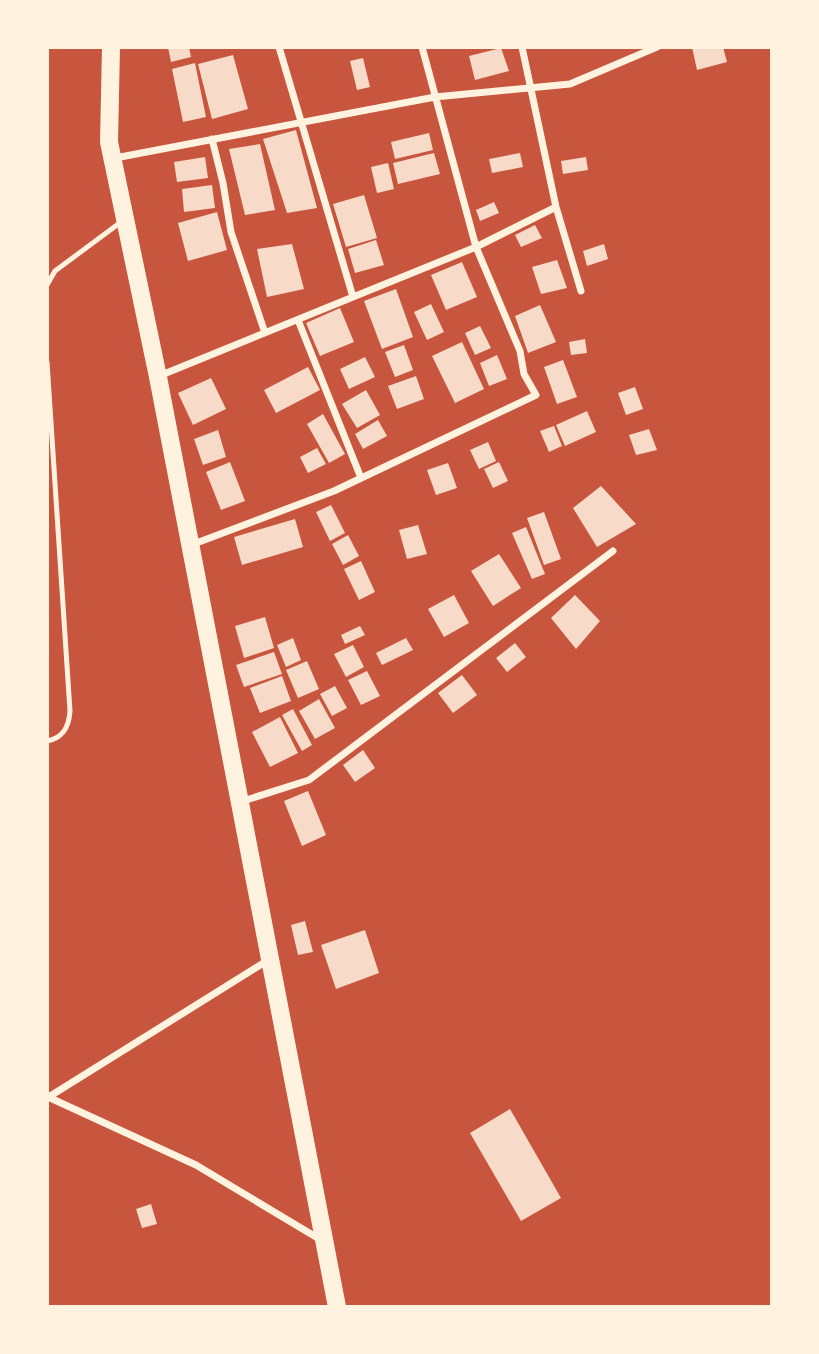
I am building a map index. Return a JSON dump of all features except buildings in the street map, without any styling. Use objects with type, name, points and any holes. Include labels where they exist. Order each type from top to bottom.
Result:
[{"type":"main road","points":[[111,47],[108,142],[158,377],[337,1307]]},
{"type":"street","points":[[279,47],[353,297]]},
{"type":"street","points":[[191,545],[334,491],[536,395],[524,374],[520,351],[476,247],[422,47]]},
{"type":"street","points":[[522,47],[556,206],[581,291]]},
{"type":"street","points":[[112,158],[435,97],[577,82],[657,47]]},
{"type":"street","points":[[212,139],[231,232],[265,333]]},
{"type":"street","points":[[158,377],[476,247],[556,206]]},
{"type":"street","points":[[298,320],[361,478]]},
{"type":"street","points":[[240,802],[309,780],[613,551]]},
{"type":"street","points":[[48,1098],[271,959]]},
{"type":"street","points":[[48,1098],[195,1165],[325,1242]]},
{"type":"lane","points":[[47,285],[55,271],[125,219]]},
{"type":"lane","points":[[47,362],[70,711],[69,723],[63,734],[47,741]]}]
